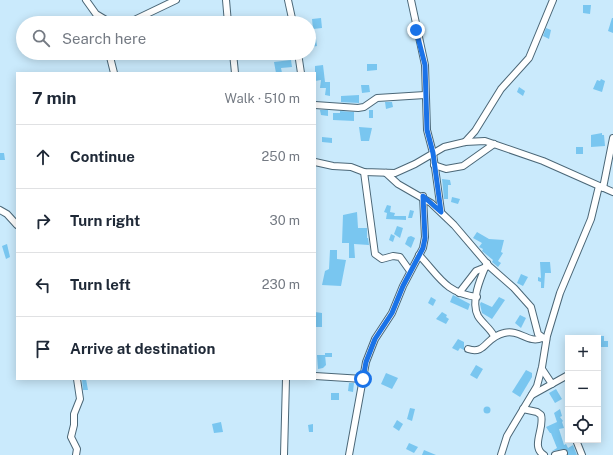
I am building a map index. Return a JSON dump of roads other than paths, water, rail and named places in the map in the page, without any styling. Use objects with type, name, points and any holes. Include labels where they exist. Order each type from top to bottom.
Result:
[{"type":"street","points":[[86,0],[99,16]]},
{"type":"street","points":[[143,16],[176,0]]},
{"type":"street","points":[[226,0],[227,16]]},
{"type":"street","points":[[288,0],[291,16]]},
{"type":"street","points":[[411,0],[425,65],[425,96],[428,114],[428,135],[433,153],[441,212]]},
{"type":"street","points":[[465,142],[475,130],[501,89],[529,58],[553,0]]},
{"type":"street","points":[[111,60],[114,72]]},
{"type":"street","points":[[234,60],[235,72]]},
{"type":"street","points":[[299,60],[301,72]]},
{"type":"street","points":[[316,105],[362,108],[377,98],[425,96]]},
{"type":"street","points":[[501,455],[507,436],[532,395],[542,369],[544,339],[560,293],[593,215],[613,138]]},
{"type":"street","points":[[316,162],[333,166],[351,167],[364,172],[386,173],[402,171],[444,148],[465,142],[485,141],[543,161],[613,192]]},
{"type":"street","points":[[476,156],[478,142]]},
{"type":"street","points":[[434,165],[446,169],[458,168],[468,164],[476,156],[494,144]]},
{"type":"street","points":[[364,172],[375,254],[382,259],[393,256],[400,257],[410,271]]},
{"type":"street","points":[[386,173],[398,184],[423,196],[465,236],[487,265],[531,307],[534,323],[544,339]]},
{"type":"street","points":[[349,455],[366,362],[375,339],[392,313],[410,271],[419,255],[425,238],[423,196]]},
{"type":"street","points":[[0,210],[7,214],[16,224]]},
{"type":"street","points":[[419,255],[442,283],[459,293],[477,296]]},
{"type":"street","points":[[459,293],[476,272],[487,265]]},
{"type":"street","points":[[487,265],[477,296],[476,310],[478,317],[494,336]]},
{"type":"street","points":[[468,349],[475,352],[481,350],[494,336],[512,331],[531,340],[544,339]]},
{"type":"street","points":[[542,369],[552,384]]},
{"type":"street","points":[[316,376],[363,379]]},
{"type":"street","points":[[532,395],[565,377]]},
{"type":"street","points":[[76,455],[77,449],[71,437],[74,425],[74,414],[80,399],[77,380]]},
{"type":"street","points":[[284,455],[286,380]]},
{"type":"street","points":[[523,409],[536,412],[541,415],[542,423],[538,446],[539,452],[544,455]]},
{"type":"street","points":[[577,443],[582,455]]},
{"type":"street","points":[[555,455],[564,453]]}]
